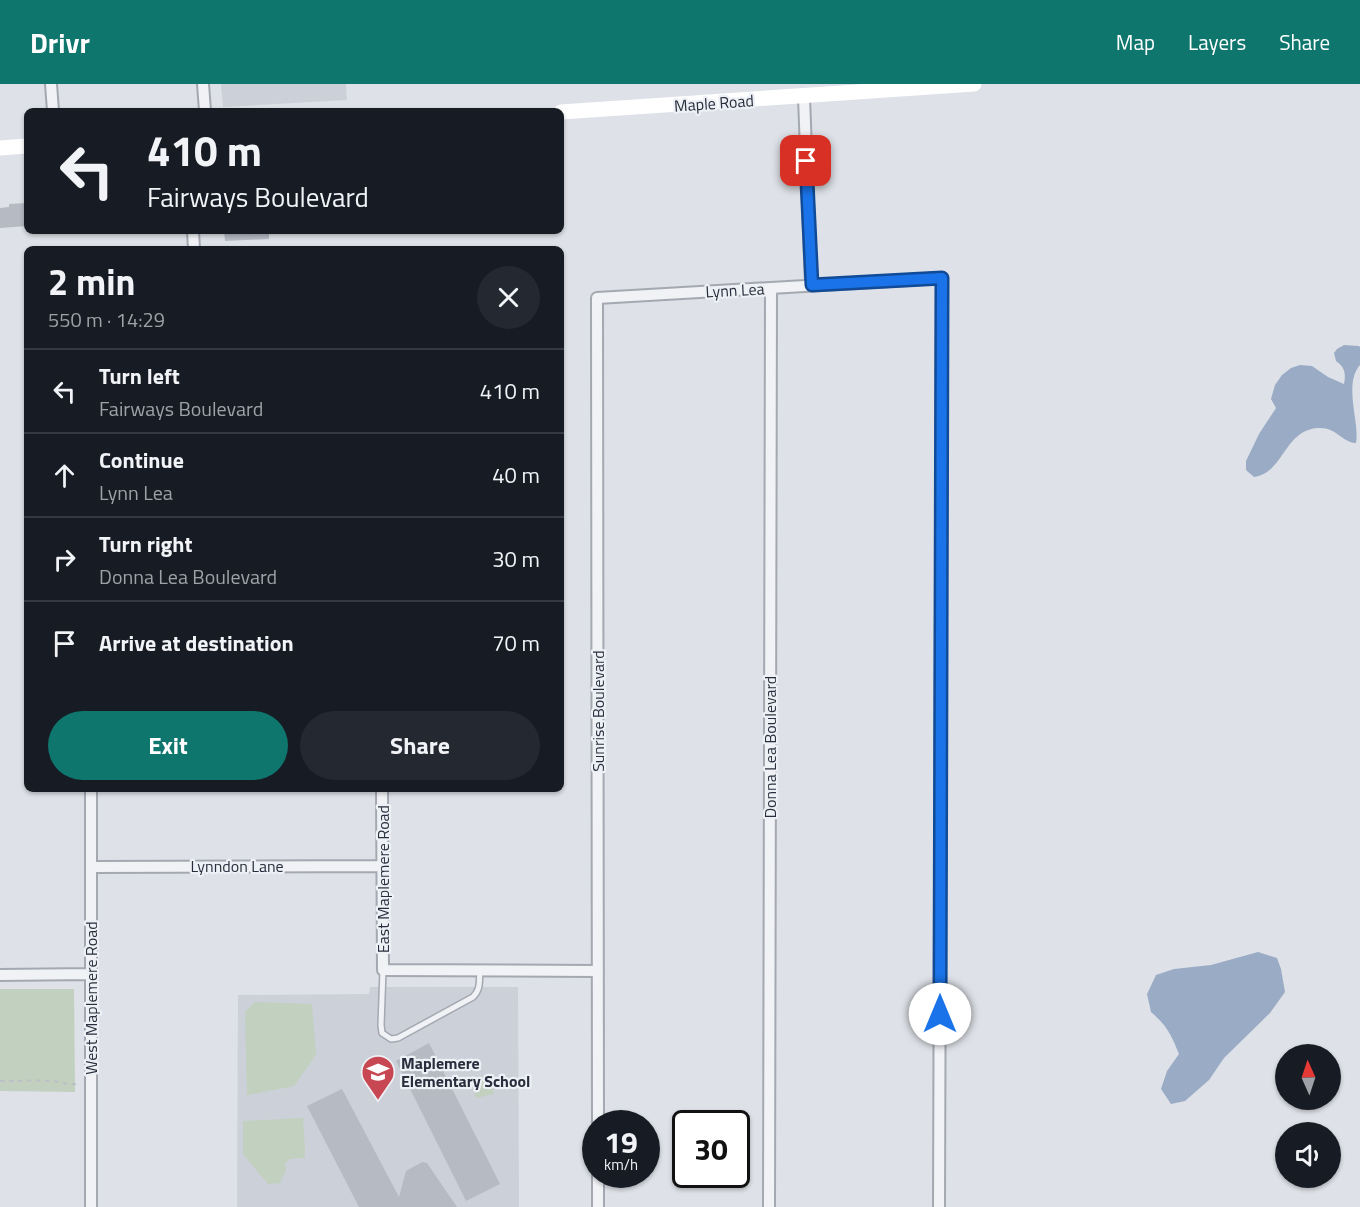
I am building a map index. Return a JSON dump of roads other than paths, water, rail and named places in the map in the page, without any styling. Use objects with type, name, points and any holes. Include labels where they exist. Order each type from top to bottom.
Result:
[{"type":"main road","name":"Maple Road","points":[[564,112],[974,84]]},
{"type":"main road","points":[[0,148],[24,146]]},
{"type":"street","points":[[51,84],[53,108]]},
{"type":"street","points":[[203,84],[205,108]]},
{"type":"street","points":[[804,97],[812,285]]},
{"type":"street","name":"Lynn Lea","points":[[597,297],[942,278],[939,1207]]},
{"type":"street","name":"Donna Lea Boulevard","points":[[769,1207],[771,288]]},
{"type":"street","name":"Sunrise Boulevard","points":[[597,297],[598,1110]]},
{"type":"street","name":"West Maplemere Road","points":[[91,792],[91,1207]]},
{"type":"street","name":"East Maplemere Road","points":[[382,792],[383,970]]},
{"type":"street","name":"Lynndon Lane","points":[[91,867],[382,866]]},
{"type":"street","points":[[383,970],[598,970]]},
{"type":"street","points":[[0,975],[92,974]]},
{"type":"street","points":[[598,1188],[598,1207]]},
{"type":"lane","points":[[383,970],[381,1025],[382,1033],[391,1039],[398,1038],[473,997],[479,987],[480,970]]},
{"type":"water","points":[[1344,345],[1360,347],[1360,365],[1355,373],[1352,393],[1356,443],[1324,428],[1307,431],[1291,443],[1272,468],[1254,477],[1246,470],[1246,461],[1259,434],[1276,408],[1271,399],[1275,385],[1282,375],[1300,365],[1312,366],[1344,384],[1344,371],[1336,361],[1334,353]]},
{"type":"water","points":[[1258,952],[1277,958],[1285,992],[1270,1013],[1224,1058],[1209,1080],[1185,1101],[1171,1104],[1161,1089],[1167,1071],[1179,1054],[1168,1031],[1151,1012],[1147,994],[1156,975],[1174,969],[1211,965]]},
{"type":"place","name":"Maplemere Elementary School","points":[[378,1101]]}]
